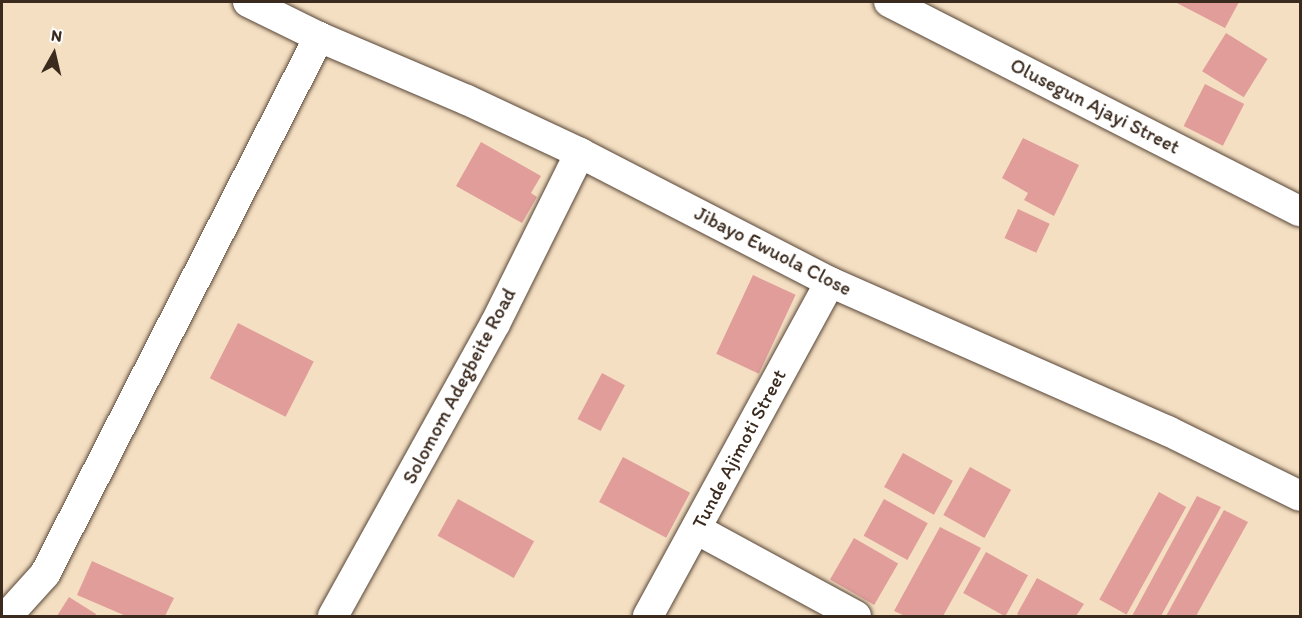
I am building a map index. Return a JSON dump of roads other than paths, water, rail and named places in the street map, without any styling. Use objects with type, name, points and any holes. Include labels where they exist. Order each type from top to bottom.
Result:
[{"type":"street","name":"Jibayo Ewuola Close","points":[[248,2],[320,37],[580,153],[830,282],[1168,431],[1300,496]]},
{"type":"street","name":"Olusegun Ajayi Street","points":[[889,2],[1300,211]]},
{"type":"street","points":[[7,616],[45,574],[320,37]]},
{"type":"street","name":"Solomom Adegbeite Road","points":[[333,616],[495,324],[580,153]]},
{"type":"street","name":"Tunde Ajimoti Street","points":[[648,616],[830,282]]},
{"type":"street","points":[[696,529],[856,616]]}]
